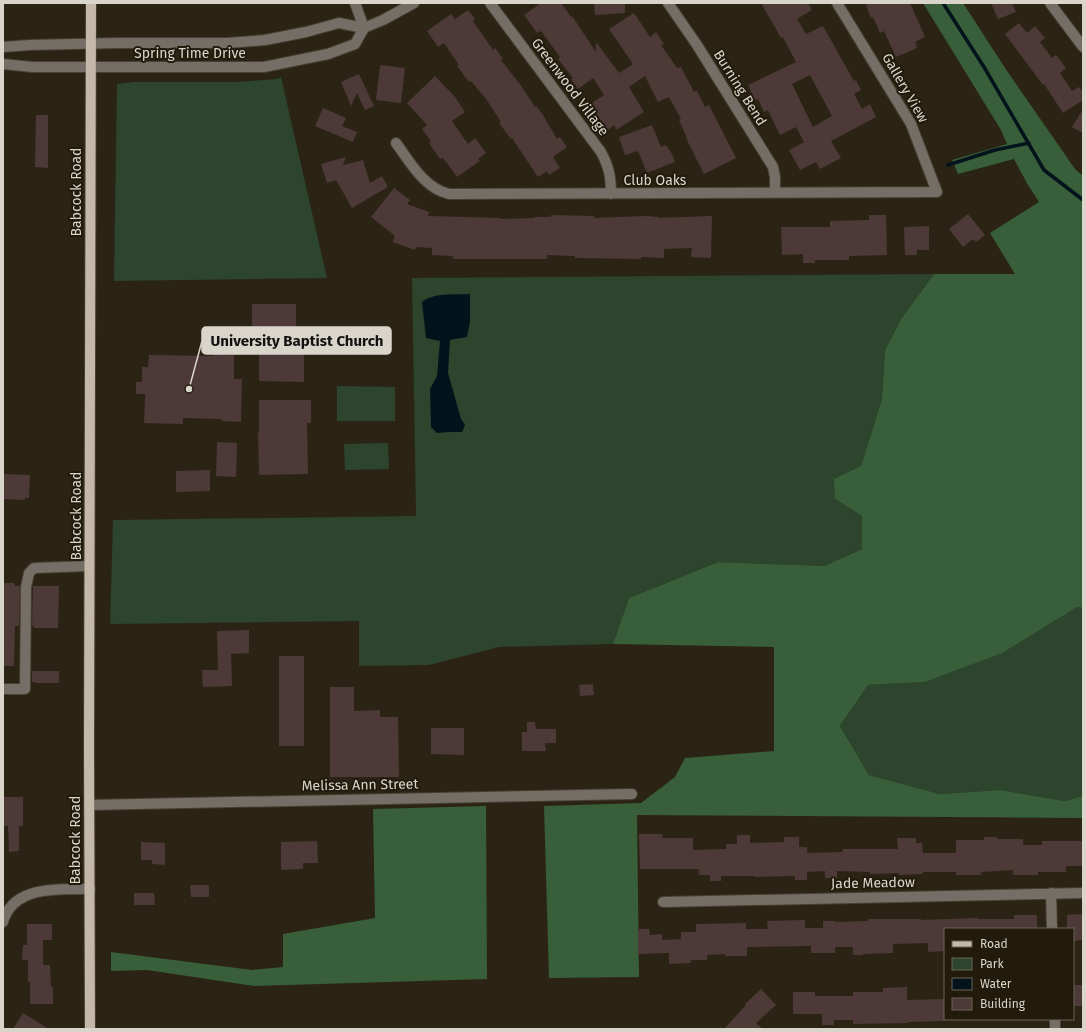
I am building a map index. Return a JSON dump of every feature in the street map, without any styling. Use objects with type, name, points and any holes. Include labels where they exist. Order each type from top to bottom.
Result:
[{"type":"main road","name":"Babcock Road","points":[[90,1029],[89,805],[91,3]]},
{"type":"street","points":[[355,3],[364,28],[414,3]]},
{"type":"street","name":"Greenwood Village","points":[[490,3],[601,152],[607,163],[611,194]]},
{"type":"street","name":"Burning Bend","points":[[668,3],[697,46],[773,167],[775,177],[775,193]]},
{"type":"street","name":"Gallery View","points":[[837,3],[911,124],[937,192]]},
{"type":"street","points":[[1050,3],[1083,47]]},
{"type":"street","name":"Spring Time Drive","points":[[3,48],[30,45],[118,43],[228,43],[265,40],[306,32],[339,23],[364,28],[355,44],[328,54],[264,67],[32,67],[3,64]]},
{"type":"street","name":"Club Oaks","points":[[396,143],[422,178],[434,188],[449,194],[937,192]]},
{"type":"street","points":[[3,689],[25,689],[26,587],[29,572],[34,568],[90,566]]},
{"type":"street","name":"Melissa Ann Street","points":[[89,805],[632,794]]},
{"type":"street","points":[[3,922],[5,914],[17,901],[33,892],[52,889],[90,890]]},
{"type":"street","name":"Jade Meadow","points":[[663,902],[1083,893]]},
{"type":"street","points":[[1052,894],[1052,928]]},
{"type":"green space","points":[[923,3],[963,3],[1007,71],[1075,169],[1083,176],[1083,608],[1077,607],[1002,653],[925,682],[868,685],[840,726],[869,775],[940,794],[1000,790],[1065,801],[1083,796],[1083,818],[637,815],[639,977],[549,978],[544,806],[641,803],[675,777],[685,758],[774,751],[774,647],[613,644],[629,598],[718,562],[824,566],[862,549],[862,516],[835,499],[834,479],[861,466],[882,399],[885,350],[901,319],[934,274],[1015,274],[990,233],[1039,202],[1014,159],[958,174],[952,160],[1007,144],[1001,130]]},
{"type":"green space","points":[[281,77],[327,278],[114,281],[117,84],[134,82],[237,82],[276,79]]},
{"type":"green space","points":[[934,274],[901,319],[885,350],[882,399],[861,466],[835,499],[862,516],[862,549],[824,566],[718,562],[629,598],[613,644],[499,647],[429,665],[359,666],[359,621],[110,624],[113,520],[416,516],[412,278]]},
{"type":"green space","points":[[337,386],[395,387],[395,421],[337,421]]},
{"type":"green space","points":[[388,443],[389,469],[345,470],[344,444]]},
{"type":"green space","points":[[1077,607],[1083,608],[1083,796],[1065,801],[1000,790],[940,794],[869,775],[840,726],[868,685],[925,682]]},
{"type":"green space","points":[[486,806],[487,979],[254,986],[147,970],[111,971],[111,952],[252,970],[283,967],[283,934],[375,918],[373,809]]},
{"type":"water","points":[[470,294],[470,322],[467,337],[450,340],[448,373],[461,419],[465,425],[462,432],[437,433],[431,427],[430,389],[437,376],[440,341],[426,338],[422,302],[439,295]]},
{"type":"building","points":[[541,3],[561,3],[571,17],[572,16],[596,52],[596,42],[619,73],[633,64],[609,29],[634,13],[650,37],[656,32],[664,44],[661,45],[677,68],[681,67],[694,92],[697,91],[705,107],[709,105],[736,158],[704,174],[686,138],[679,120],[681,119],[669,97],[658,102],[645,76],[629,87],[644,112],[616,130],[615,125],[607,130],[590,104],[604,95],[593,78],[578,89],[571,79],[573,78],[558,59],[560,57],[541,31],[537,33],[524,15]]},
{"type":"building","points":[[594,3],[625,3],[625,13],[595,15]]},
{"type":"building","points":[[761,3],[808,3],[812,10],[797,19],[806,34],[823,26],[854,81],[856,80],[861,90],[854,94],[862,109],[870,104],[876,117],[831,141],[841,158],[820,169],[816,162],[800,170],[789,150],[804,142],[796,127],[780,135],[768,110],[764,112],[758,99],[755,100],[748,85],[796,62],[783,37],[781,38]],"holes":[[[810,75],[832,116],[813,127],[792,84]]]},
{"type":"building","points":[[871,3],[910,3],[925,37],[915,42],[917,48],[896,57],[884,31],[880,33],[873,17],[871,18],[866,5]]},
{"type":"building","points":[[991,3],[1012,3],[1016,12],[998,19]]},
{"type":"building","points":[[468,10],[475,19],[473,21],[493,50],[495,48],[503,59],[501,60],[535,107],[536,106],[543,115],[557,139],[560,137],[567,147],[553,157],[560,168],[549,175],[547,171],[538,177],[512,138],[511,139],[499,123],[501,122],[486,99],[471,81],[469,82],[457,66],[459,65],[444,43],[438,47],[427,31],[451,14],[455,19]]},
{"type":"building","points":[[1019,23],[1027,33],[1035,26],[1045,38],[1040,42],[1052,58],[1056,55],[1066,68],[1060,73],[1072,91],[1079,87],[1083,92],[1083,100],[1063,113],[1044,84],[1043,85],[1005,34]]},
{"type":"building","points":[[380,65],[405,68],[401,103],[376,100]]},
{"type":"building","points":[[359,74],[374,106],[365,110],[357,93],[351,106],[341,82]]},
{"type":"building","points":[[435,76],[455,97],[465,112],[452,121],[468,144],[475,138],[486,153],[478,159],[480,161],[457,177],[443,158],[440,159],[429,143],[431,141],[422,129],[427,125],[407,103]]},
{"type":"building","points":[[323,108],[346,118],[342,126],[357,132],[353,142],[315,126]]},
{"type":"building","points":[[1083,109],[1083,133],[1072,127]]},
{"type":"building","points":[[36,115],[48,115],[48,168],[35,167]]},
{"type":"building","points":[[652,125],[661,147],[666,145],[675,162],[647,173],[638,151],[625,155],[619,137]]},
{"type":"building","points":[[346,157],[343,165],[363,160],[370,183],[382,176],[388,187],[352,208],[336,180],[327,183],[321,164]]},
{"type":"building","points":[[394,188],[410,200],[407,204],[429,212],[428,216],[500,219],[551,217],[551,215],[594,216],[594,218],[712,216],[711,258],[691,257],[692,248],[664,249],[664,258],[641,257],[641,259],[575,258],[575,256],[547,255],[547,259],[453,259],[453,256],[432,255],[432,248],[416,247],[415,250],[393,242],[395,236],[371,217]]},
{"type":"building","points":[[968,214],[985,235],[976,242],[973,239],[963,247],[949,229]]},
{"type":"building","points":[[869,215],[886,215],[887,255],[849,256],[849,260],[815,260],[815,263],[803,263],[803,254],[782,255],[781,227],[830,227],[830,221],[869,220]]},
{"type":"building","points":[[929,226],[929,250],[917,250],[917,255],[905,255],[904,227]]},
{"type":"building","points":[[252,304],[296,304],[296,337],[304,337],[304,382],[259,381],[259,337],[252,337]]},
{"type":"building","points":[[213,350],[224,351],[224,355],[234,355],[234,379],[242,379],[241,422],[222,421],[222,419],[183,418],[183,424],[144,423],[145,394],[136,394],[136,382],[142,382],[142,367],[148,367],[149,355],[213,356]]},
{"type":"building","points":[[259,400],[311,400],[311,423],[307,423],[308,474],[259,475]]},
{"type":"building","points":[[217,442],[237,443],[236,477],[216,476]]},
{"type":"building","points":[[210,470],[210,491],[176,492],[176,471]]},
{"type":"building","points":[[3,474],[30,475],[29,498],[25,498],[25,500],[3,499]]},
{"type":"building","points":[[3,583],[14,583],[15,586],[20,586],[19,626],[15,626],[14,666],[3,666]]},
{"type":"building","points":[[33,586],[59,586],[58,628],[34,628],[34,626],[32,626]]},
{"type":"building","points":[[249,630],[249,653],[231,654],[232,686],[203,687],[202,670],[218,670],[217,631]]},
{"type":"building","points":[[279,656],[304,656],[304,746],[279,746]]},
{"type":"building","points":[[32,671],[59,671],[59,683],[32,682]]},
{"type":"building","points":[[593,684],[594,695],[580,696],[579,685]]},
{"type":"building","points":[[330,687],[354,687],[354,711],[380,710],[380,717],[398,717],[399,777],[330,777]]},
{"type":"building","points":[[527,722],[535,722],[536,729],[556,729],[556,743],[545,743],[546,751],[522,751],[522,732],[527,732]]},
{"type":"building","points":[[431,728],[464,728],[464,755],[431,754]]},
{"type":"building","points":[[3,797],[23,797],[23,826],[19,826],[19,851],[9,852],[8,826],[3,826]]},
{"type":"building","points":[[639,834],[662,834],[663,838],[693,838],[693,850],[726,849],[726,844],[737,844],[737,835],[750,835],[750,843],[784,842],[784,837],[799,837],[799,847],[807,847],[807,853],[843,852],[843,849],[898,849],[897,838],[916,838],[916,843],[922,843],[923,853],[956,853],[956,840],[984,840],[984,837],[997,837],[997,839],[1023,839],[1023,845],[1042,845],[1042,841],[1083,841],[1083,866],[1066,866],[1066,872],[1038,872],[1038,875],[1013,875],[1013,870],[981,872],[981,875],[956,875],[956,872],[923,872],[923,874],[899,875],[899,873],[870,874],[870,872],[837,871],[837,878],[825,878],[825,871],[807,872],[807,880],[795,880],[795,876],[721,876],[721,881],[710,881],[710,875],[699,875],[699,869],[640,869]]},
{"type":"building","points":[[317,841],[318,863],[303,863],[303,869],[281,870],[281,842]]},
{"type":"building","points":[[141,842],[165,843],[165,865],[152,864],[152,860],[141,860]]},
{"type":"building","points":[[190,885],[209,885],[209,897],[191,897]]},
{"type":"building","points":[[134,893],[154,893],[155,905],[134,905]]},
{"type":"building","points":[[1083,914],[1083,940],[1074,941],[1074,928],[1067,928],[1067,915]]},
{"type":"building","points":[[1014,915],[1037,915],[1037,928],[944,928],[944,951],[928,952],[928,943],[893,944],[893,953],[863,955],[853,955],[853,947],[835,947],[835,953],[811,953],[811,946],[747,947],[747,956],[725,956],[725,954],[707,955],[707,960],[691,960],[691,963],[669,964],[669,953],[638,954],[638,929],[649,929],[650,935],[662,934],[662,940],[681,939],[681,932],[696,932],[696,924],[746,923],[746,929],[768,929],[767,921],[805,920],[805,928],[823,928],[823,921],[868,921],[868,919],[1014,919]]},
{"type":"building","points":[[27,924],[52,924],[52,940],[43,940],[43,965],[50,965],[51,987],[53,987],[53,1004],[30,1004],[28,960],[22,960],[23,945],[27,945]]},
{"type":"building","points":[[1074,985],[1083,985],[1083,1006],[1074,1006]]},
{"type":"building","points":[[907,987],[907,1000],[944,999],[945,1021],[853,1024],[853,1020],[834,1020],[834,1025],[822,1025],[822,1014],[793,1014],[793,992],[815,992],[815,996],[853,996],[853,992],[883,992],[883,988]]},
{"type":"building","points":[[761,989],[776,1005],[756,1023],[763,1029],[724,1029],[746,1005],[745,1004]]},
{"type":"building","points":[[23,1013],[49,1029],[13,1029]]},
{"type":"waterway","points":[[943,3],[984,67],[1044,170],[1083,200]]},
{"type":"waterway","points":[[948,165],[995,150],[1029,143]]},
{"type":"place","name":"University Baptist Church","points":[[189,389]]}]
